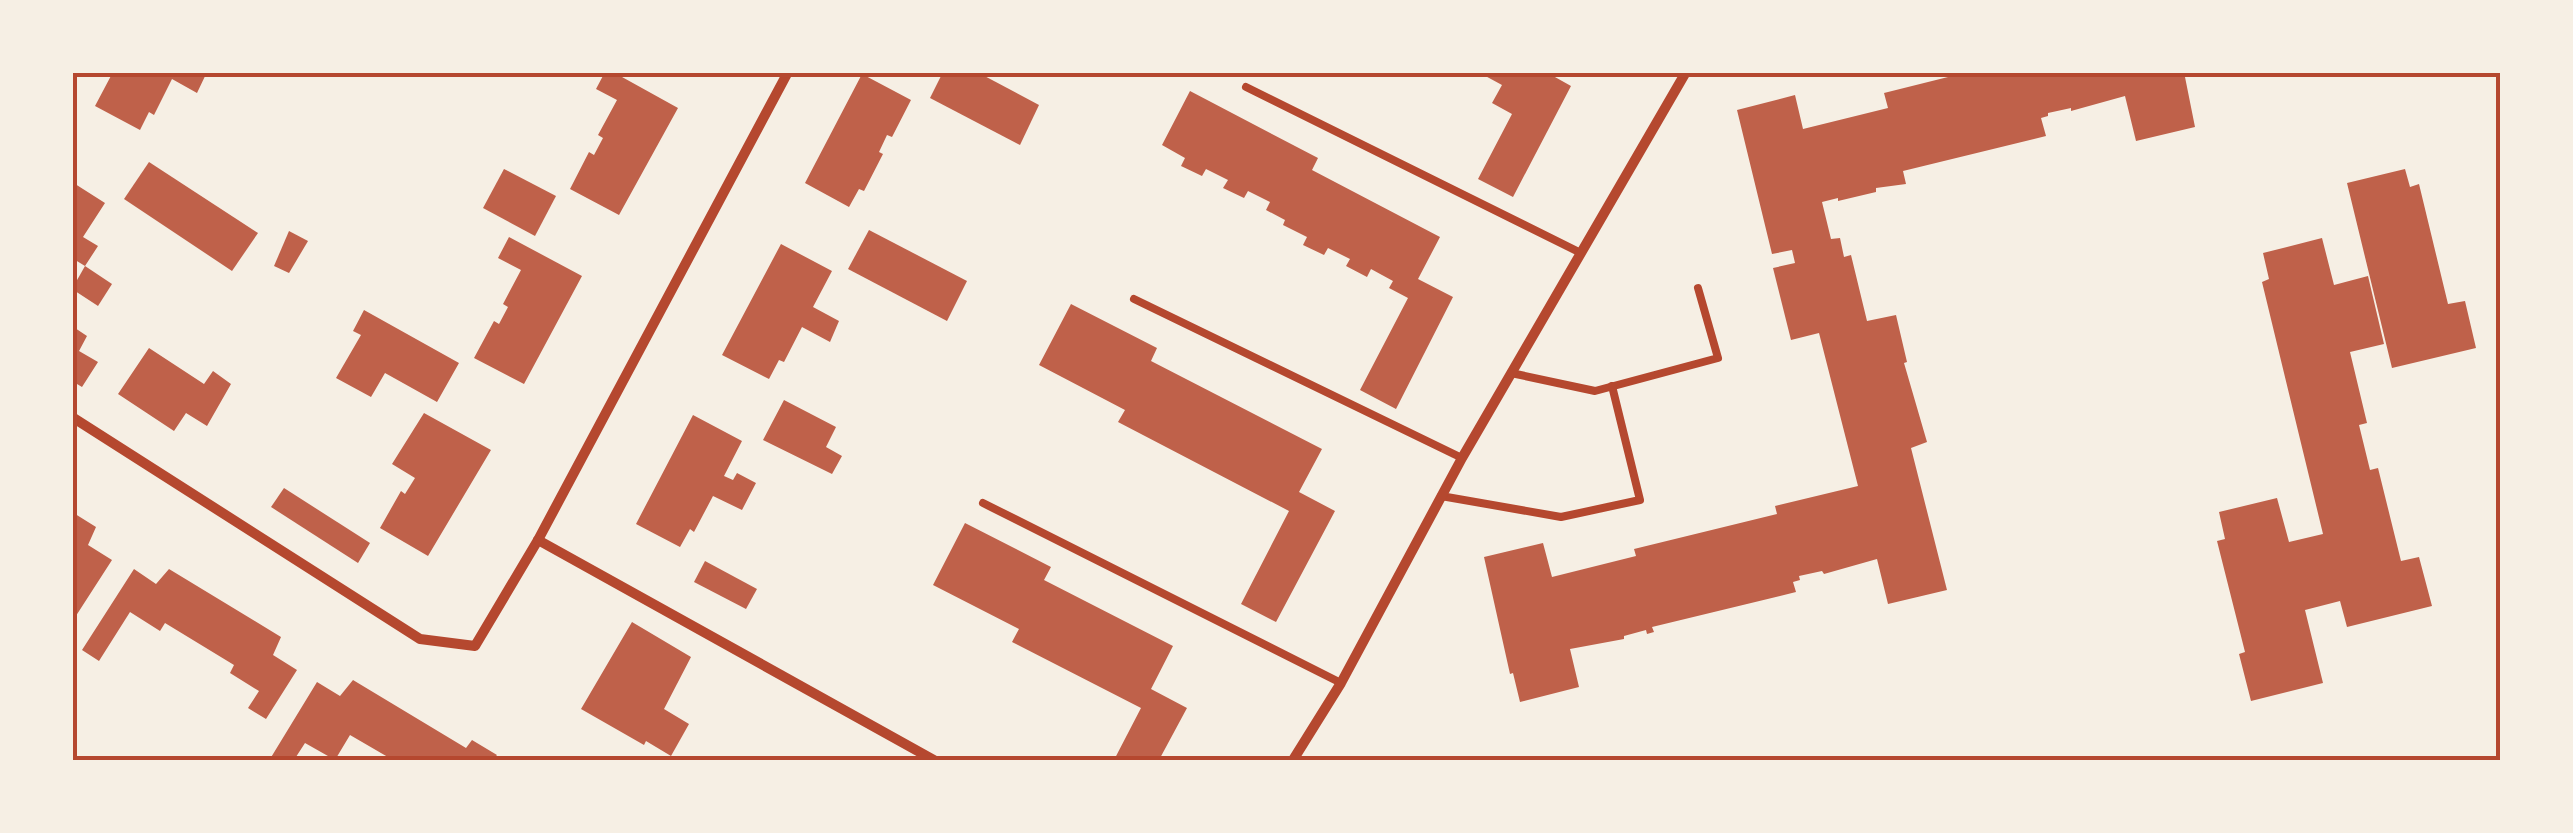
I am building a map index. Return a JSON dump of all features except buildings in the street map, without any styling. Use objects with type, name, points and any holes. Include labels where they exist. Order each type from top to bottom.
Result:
[{"type":"street","points":[[72,417],[420,639],[476,646],[538,540],[788,72]]},
{"type":"street","points":[[1293,760],[1340,684],[1462,458],[1686,72]]},
{"type":"street","points":[[538,540],[934,760]]},
{"type":"lane","points":[[1246,87],[1580,253]]},
{"type":"lane","points":[[1511,373],[1595,390],[1718,358],[1698,288]]},
{"type":"lane","points":[[1134,299],[1462,458]]},
{"type":"lane","points":[[1441,496],[1561,517],[1640,500],[1612,386]]},
{"type":"lane","points":[[983,504],[1340,684]]}]
